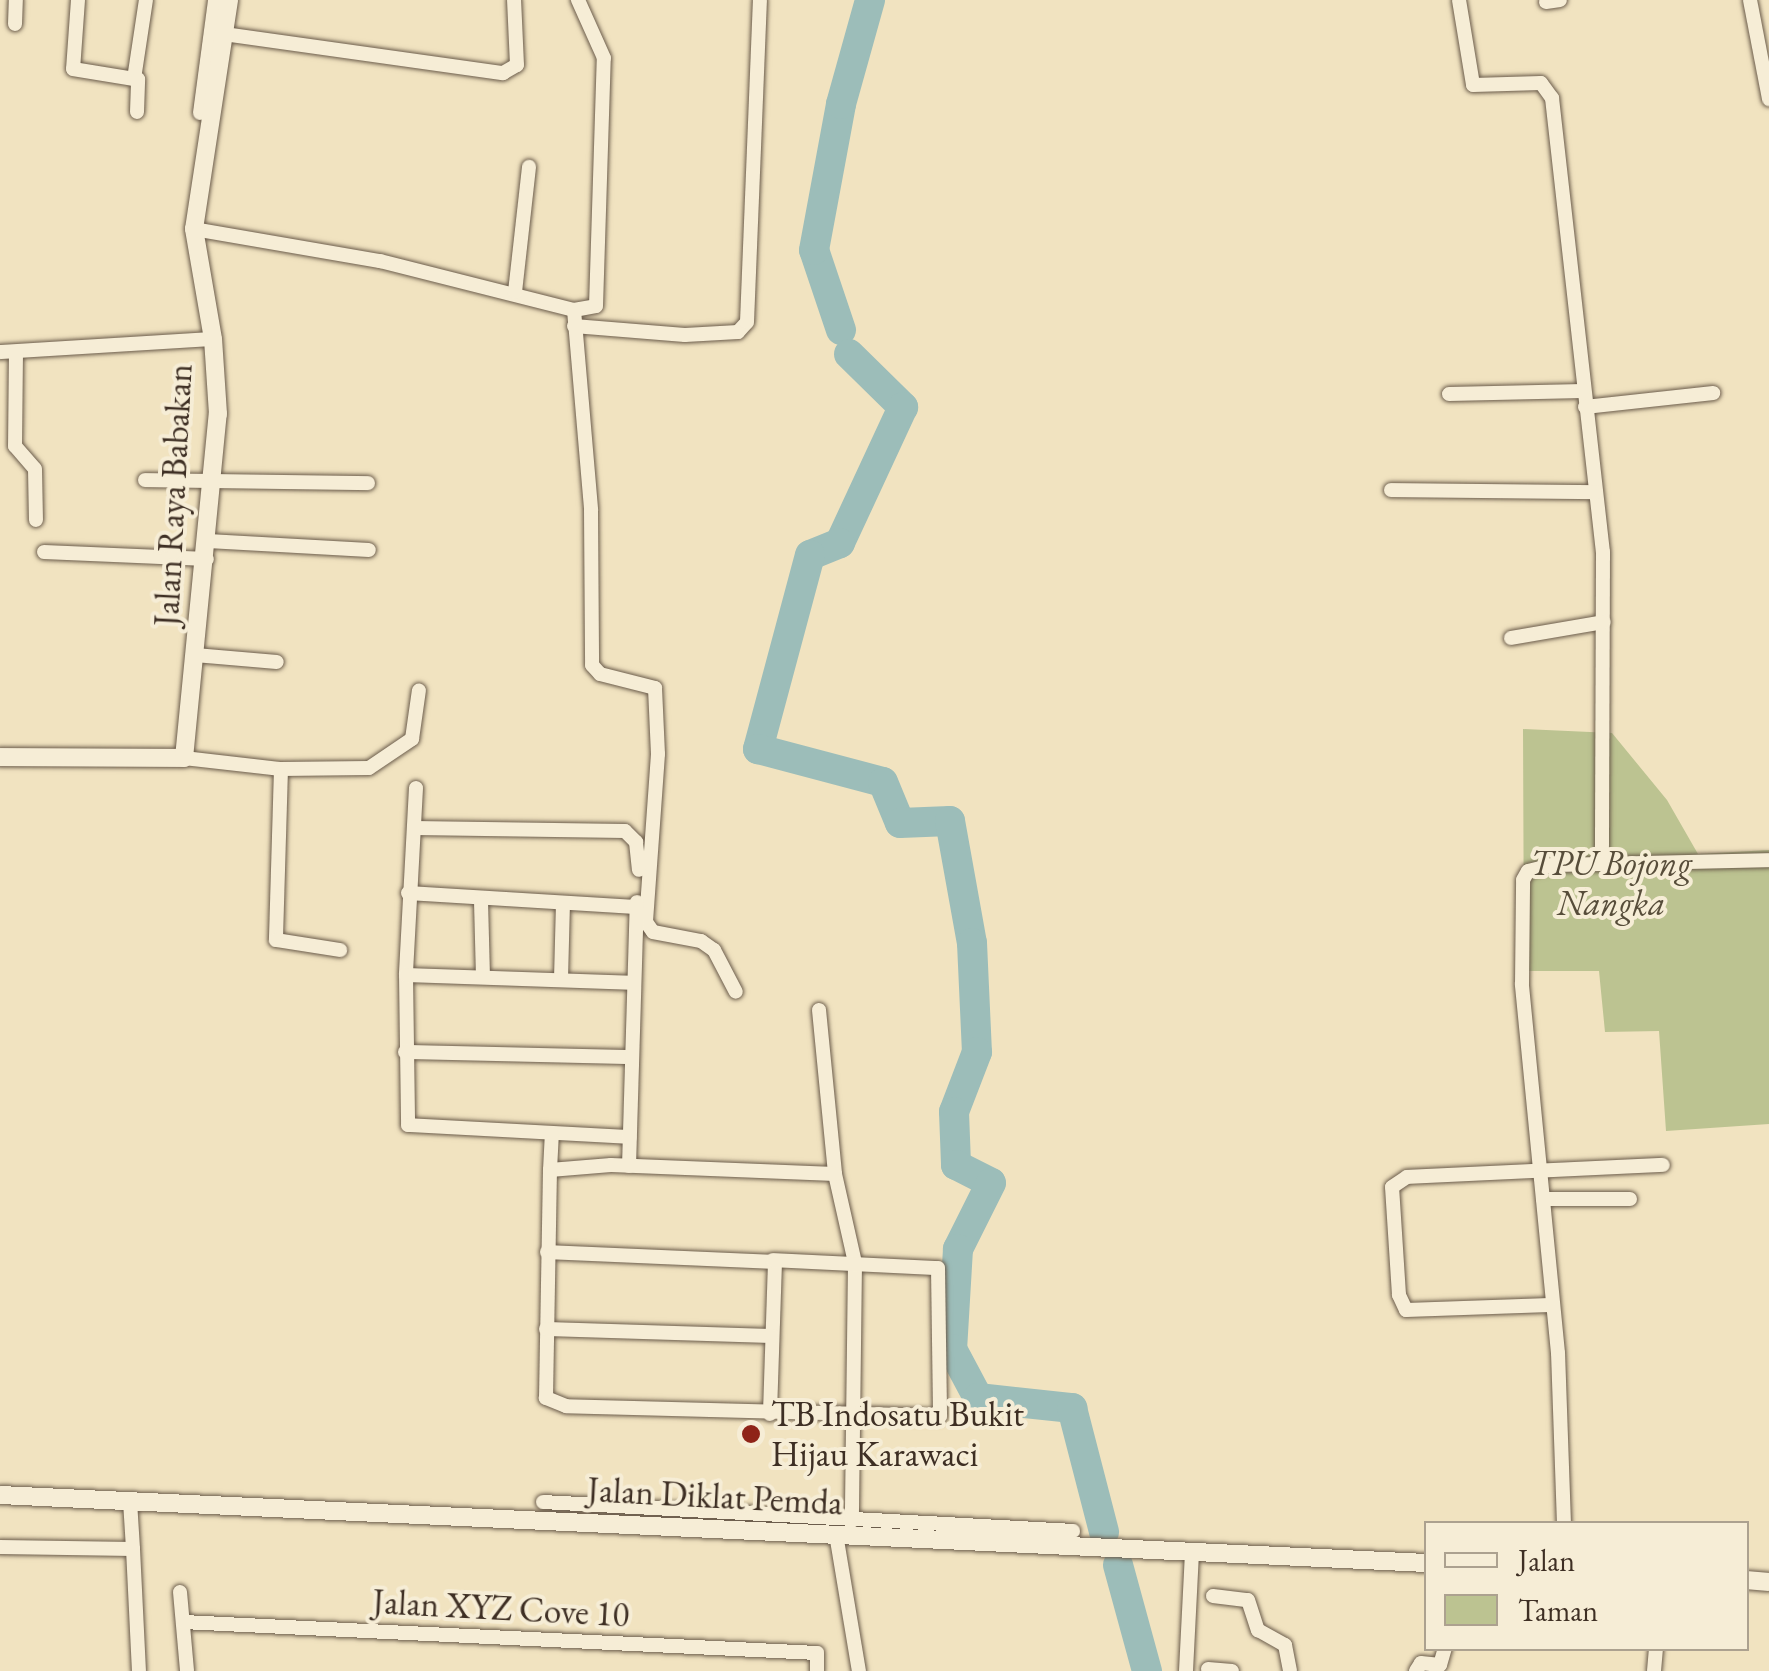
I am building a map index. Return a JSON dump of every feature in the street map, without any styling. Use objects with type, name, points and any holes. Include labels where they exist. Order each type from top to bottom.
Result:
[{"type":"street","points":[[15,24],[16,0]]},
{"type":"street","points":[[78,0],[72,69],[138,79]]},
{"type":"street","points":[[137,112],[146,0]]},
{"type":"street","points":[[200,113],[215,0]]},
{"type":"street","name":"Jalan Raya Babakan","points":[[184,758],[214,481],[213,339],[194,229],[229,0]]},
{"type":"street","points":[[574,318],[596,306],[599,296],[604,58],[578,0]]},
{"type":"street","points":[[194,229],[294,244],[515,292],[574,318],[684,335],[738,332],[747,322],[760,0]]},
{"type":"street","points":[[1460,0],[1473,84],[1541,83],[1552,98],[1595,492],[1604,622],[1602,863]]},
{"type":"street","points":[[1750,0],[1769,99]]},
{"type":"street","points":[[224,34],[504,73],[516,65],[511,1]]},
{"type":"street","points":[[515,292],[529,167]]},
{"type":"street","points":[[574,318],[590,494],[592,665],[600,674],[655,688],[658,754],[646,922],[653,932],[701,941],[714,950],[736,992]]},
{"type":"street","points":[[0,352],[213,339]]},
{"type":"street","points":[[16,352],[16,446],[35,470],[36,520]]},
{"type":"street","points":[[1449,394],[1583,391]]},
{"type":"street","points":[[1585,407],[1713,393]]},
{"type":"street","points":[[145,480],[368,483]]},
{"type":"street","points":[[1391,490],[1595,492]]},
{"type":"street","points":[[44,552],[369,550]]},
{"type":"street","points":[[1511,638],[1604,622]]},
{"type":"street","points":[[195,655],[277,662]]},
{"type":"street","points":[[0,755],[184,758],[281,769],[369,768],[412,739],[419,690]]},
{"type":"street","points":[[281,769],[276,940],[340,950]]},
{"type":"street","points":[[416,788],[406,974],[408,1125],[630,1137]]},
{"type":"street","points":[[414,828],[625,832],[640,858],[631,984],[629,1166]]},
{"type":"street","points":[[1564,1521],[1558,1353],[1550,1305],[1543,1170],[1526,1055],[1523,880],[1537,867],[1769,860]]},
{"type":"street","points":[[408,893],[636,907]]},
{"type":"street","points":[[481,900],[483,976]]},
{"type":"street","points":[[561,980],[563,904]]},
{"type":"street","points":[[406,974],[631,984]]},
{"type":"street","points":[[820,1010],[835,1174],[856,1263],[852,1514],[844,1534],[859,1671]]},
{"type":"street","points":[[405,1052],[630,1056]]},
{"type":"street","points":[[547,1252],[938,1268],[943,1412],[934,1418],[853,1418],[553,1404],[544,1391],[547,1252],[552,1134]]},
{"type":"street","points":[[550,1170],[629,1166],[835,1174]]},
{"type":"street","points":[[1550,1305],[1406,1310],[1398,1294],[1392,1194],[1407,1177],[1662,1166]]},
{"type":"street","points":[[1543,1199],[1630,1199]]},
{"type":"street","points":[[770,1414],[773,1260]]},
{"type":"street","points":[[546,1330],[772,1336]]},
{"type":"street","name":"Jalan Diklat Pemda","points":[[0,1495],[642,1515],[710,1528],[844,1534],[956,1531],[1424,1563]]},
{"type":"street","points":[[130,1501],[138,1671]]},
{"type":"street","points":[[543,1502],[642,1515],[712,1508],[852,1514],[956,1531],[1073,1531]]},
{"type":"street","points":[[710,1528],[712,1508]]},
{"type":"street","points":[[0,1548],[133,1549]]},
{"type":"street","points":[[1186,1671],[1192,1550]]},
{"type":"street","points":[[180,1592],[187,1671]]},
{"type":"street","points":[[1213,1596],[1248,1600],[1258,1630],[1285,1645],[1290,1671]]},
{"type":"street","name":"Jalan XYZ Cove 10","points":[[183,1622],[817,1653],[817,1671]]},
{"type":"street","points":[[1416,1671],[1420,1663],[1440,1665],[1444,1651]]},
{"type":"street","points":[[1208,1669],[1232,1671]]},
{"type":"green space","name":"TPU Bojong Nangka","points":[[1523,729],[1612,733],[1667,800],[1698,854],[1769,850],[1769,1124],[1666,1131],[1659,1031],[1605,1032],[1599,971],[1524,971]]},
{"type":"waterway","points":[[841,330],[814,250],[841,104],[870,0]]},
{"type":"waterway","points":[[849,354],[903,407],[840,543],[810,555],[758,749],[883,782],[900,823],[950,821],[972,943],[977,1052],[954,1112],[956,1165],[991,1183],[958,1249],[952,1349],[978,1398],[1072,1408],[1104,1532]]},
{"type":"waterway","points":[[1118,1565],[1147,1671]]},
{"type":"place","name":"TB Indosatu Bukit Hijau Karawaci","points":[[751,1434]]}]
